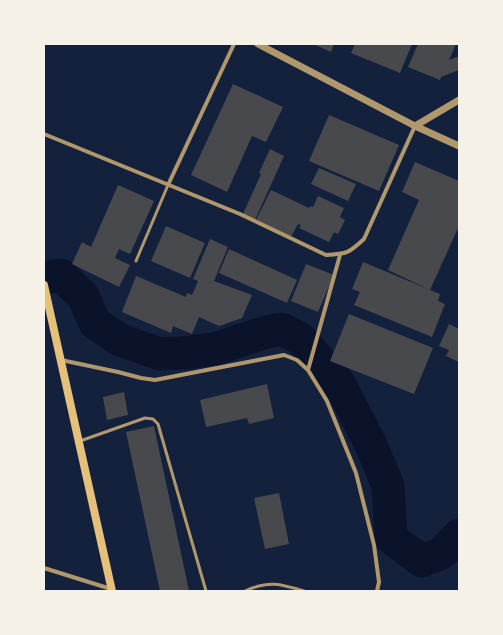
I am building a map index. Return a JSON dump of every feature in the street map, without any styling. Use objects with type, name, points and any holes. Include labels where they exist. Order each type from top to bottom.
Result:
[{"type":"main road","points":[[44,285],[111,590]]},
{"type":"street","points":[[168,185],[234,44]]},
{"type":"street","points":[[258,44],[416,126],[459,146]]},
{"type":"street","points":[[44,134],[240,214],[326,255],[340,254],[351,251],[364,239],[416,126],[459,100]]},
{"type":"street","points":[[308,370],[340,254]]},
{"type":"street","points":[[60,360],[155,380],[284,355],[297,360],[308,370],[326,401],[356,473],[374,545],[379,582],[377,591]]},
{"type":"street","points":[[44,568],[111,590]]},
{"type":"lane","points":[[136,261],[168,185]]},
{"type":"lane","points":[[78,442],[146,418],[153,419],[158,424],[206,591]]},
{"type":"lane","points":[[245,591],[256,586],[273,583],[304,591]]},
{"type":"building","points":[[313,44],[334,44],[331,52]]},
{"type":"building","points":[[355,44],[412,44],[400,73],[351,53]]},
{"type":"building","points":[[418,44],[456,44],[449,60],[459,56],[459,70],[441,77],[440,80],[408,67]]},
{"type":"building","points":[[233,84],[283,107],[266,142],[252,136],[227,192],[191,175]]},
{"type":"building","points":[[329,115],[399,145],[379,191],[309,161]]},
{"type":"building","points":[[270,149],[284,156],[255,220],[243,214],[261,174],[259,173]]},
{"type":"building","points":[[415,162],[459,181],[459,226],[430,290],[440,294],[438,301],[445,304],[432,337],[354,305],[360,292],[352,289],[363,262],[428,289],[388,270],[419,200],[402,192]]},
{"type":"building","points":[[319,168],[356,184],[348,201],[311,184]]},
{"type":"building","points":[[118,185],[154,201],[130,254],[119,249],[115,258],[130,265],[119,287],[72,264],[82,242],[91,247]]},
{"type":"building","points":[[271,190],[309,208],[310,206],[313,207],[318,196],[344,208],[340,217],[345,220],[338,234],[334,232],[329,242],[299,228],[301,225],[298,224],[291,237],[256,220]]},
{"type":"building","points":[[166,226],[205,243],[190,278],[151,261]]},
{"type":"building","points":[[210,239],[228,247],[214,281],[252,295],[242,318],[219,326],[199,317],[192,334],[173,326],[171,333],[122,312],[136,276],[186,297],[187,293],[192,295],[198,281],[193,279]]},
{"type":"building","points":[[229,249],[297,280],[287,303],[219,273]]},
{"type":"building","points":[[306,264],[334,275],[318,312],[291,301]]},
{"type":"building","points":[[349,314],[433,348],[414,394],[330,361]]},
{"type":"building","points":[[449,324],[459,329],[459,362],[446,356],[449,350],[439,346]]},
{"type":"building","points":[[267,384],[274,418],[249,424],[247,418],[206,427],[200,400]]},
{"type":"building","points":[[124,392],[128,415],[107,420],[103,397]]},
{"type":"building","points":[[154,426],[189,591],[160,591],[126,432]]},
{"type":"building","points":[[279,493],[289,544],[265,549],[254,498]]},
{"type":"waterway","points":[[44,278],[61,275],[83,296],[95,323],[120,340],[160,354],[215,349],[266,332],[282,329],[301,339],[339,383],[371,445],[388,486],[391,538],[422,561],[442,553],[459,535]]}]
